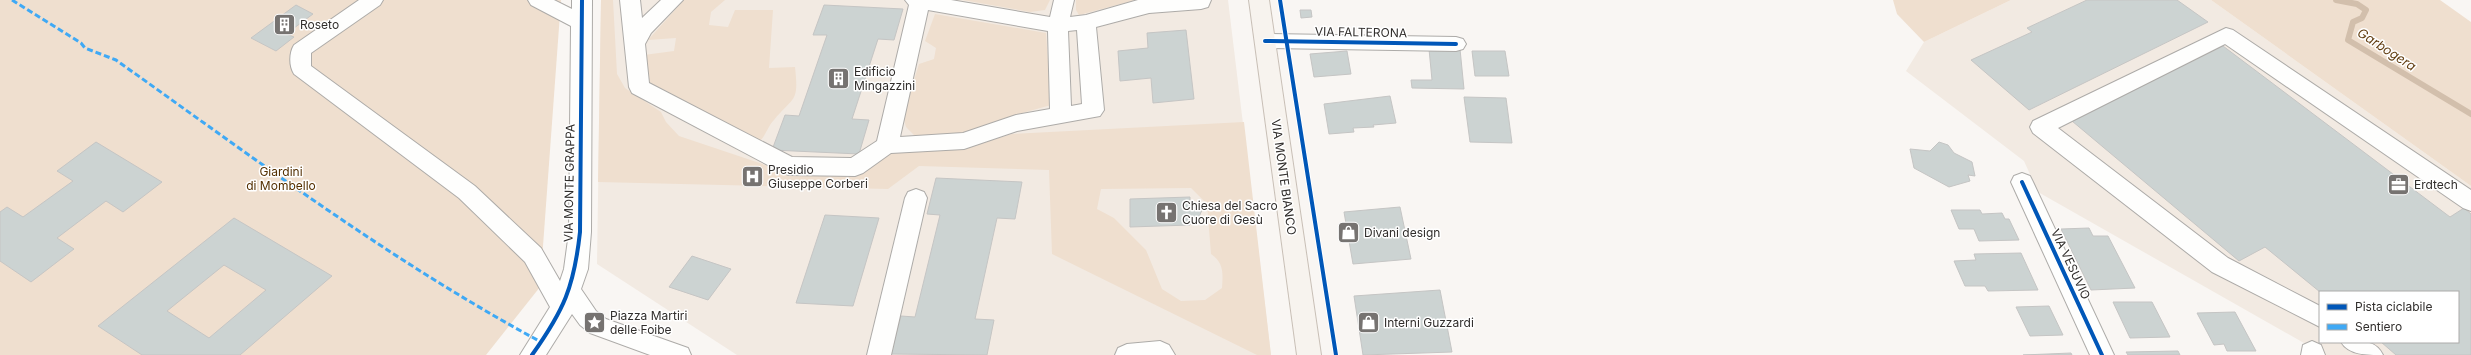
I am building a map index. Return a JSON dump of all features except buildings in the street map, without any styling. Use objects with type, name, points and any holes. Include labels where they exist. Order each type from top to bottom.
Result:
[{"type":"main road","name":"VIA MONTE BIANCO","points":[[1259,0],[1309,355]]},
{"type":"street","points":[[373,0],[301,50],[301,69],[467,192],[533,255],[566,299],[598,326],[679,355]]},
{"type":"street","points":[[538,0],[583,24]]},
{"type":"street","name":"VIA MONTE GRAPPA","points":[[532,355],[556,321],[566,299],[576,269],[580,232],[580,49],[583,24],[582,0]]},
{"type":"street","points":[[630,0],[639,87],[789,166],[855,167],[887,145],[922,145],[964,141],[1016,123],[1093,110],[1086,22]]},
{"type":"street","points":[[635,44],[644,28],[672,0]]},
{"type":"street","points":[[1061,116],[1058,26],[1064,0]]},
{"type":"street","points":[[887,145],[918,1],[1034,23],[1058,26],[1086,22],[1148,3],[1201,2],[1201,0]]},
{"type":"street","points":[[2319,316],[2220,265],[2041,127],[2226,35],[2471,202]]},
{"type":"street","name":"VIA FALTERONA","points":[[1265,41],[1456,44]]},
{"type":"street","points":[[1060,68],[1072,70],[1090,69]]},
{"type":"street","name":"VIA VESUVIO","points":[[2022,182],[2102,355]]},
{"type":"street","points":[[879,355],[916,198]]},
{"type":"street","points":[[2354,343],[2371,355]]},
{"type":"street","points":[[1127,355],[1160,352],[1163,355]]},
{"type":"shaded area","name":"Presidio Giuseppe Corberi","points":[[601,0],[1228,0],[1271,355],[737,355],[597,264]]},
{"type":"shaded area","points":[[2011,0],[2211,0],[2471,186],[2471,355],[2325,355],[2038,192],[2024,161],[1906,71],[1924,42]]},
{"type":"green space","name":"Giardini di Mombello","points":[[0,0],[561,0],[540,287],[486,355],[0,355]]},
{"type":"green space","points":[[601,0],[613,0],[617,74],[625,88],[661,112],[666,122],[679,136],[783,171],[894,151],[965,148],[1012,134],[1244,122],[1271,355],[1257,355],[1052,254],[1049,170],[919,166],[888,189],[598,182]],"holes":[[[1191,188],[1207,204],[1211,254],[1218,261],[1222,269],[1223,278],[1222,288],[1205,300],[1181,301],[1162,289],[1146,250],[1114,218],[1097,209],[1101,189]]]},
{"type":"green space","points":[[684,0],[725,0],[711,12],[709,25],[728,27],[735,10],[773,10],[769,68],[795,67],[796,87],[794,98],[772,122],[760,141],[651,85],[644,66],[644,55],[674,51],[676,38],[648,40]]},
{"type":"green space","points":[[963,0],[1050,0],[1045,10],[1030,12]]},
{"type":"green space","points":[[1076,0],[1136,0],[1079,15],[1076,10]]},
{"type":"green space","points":[[1893,0],[2011,0],[1924,42],[1897,14]]},
{"type":"green space","points":[[2211,0],[2440,0],[2471,22],[2471,186]]},
{"type":"green space","points":[[935,14],[1046,33],[1051,105],[1015,115],[973,131],[942,137],[915,136],[906,127],[903,116],[919,64],[934,59],[936,48],[925,41]]},
{"type":"waterway","name":"Garbogera","points":[[2336,0],[2357,4],[2366,10],[2362,18],[2353,22],[2348,40],[2471,114]]},
{"type":"marked path","points":[[12,0],[81,43],[85,48],[116,60],[345,223],[478,308],[541,342]]},
{"type":"cycle path","points":[[532,355],[556,321],[567,296],[576,269],[580,232],[580,49],[582,0]]},
{"type":"cycle path","points":[[1280,0],[1336,355]]},
{"type":"cycle path","points":[[1265,41],[1456,44]]},
{"type":"cycle path","points":[[2022,182],[2102,355]]},
{"type":"place","name":"Roseto","points":[[285,24]]},
{"type":"place","name":"Edificio Mingazzini","points":[[839,78]]},
{"type":"place","name":"Presidio Giuseppe Corberi","points":[[752,176]]},
{"type":"place","name":"Erdtech","points":[[2399,184]]},
{"type":"place","name":"Chiesa del Sacro Cuore di Gesù","points":[[1166,212]]},
{"type":"place","name":"Divani design","points":[[1348,232]]},
{"type":"place","name":"Piazza Martiri delle Foibe","points":[[594,322]]},
{"type":"place","name":"Interni Guzzardi","points":[[1369,322]]}]
